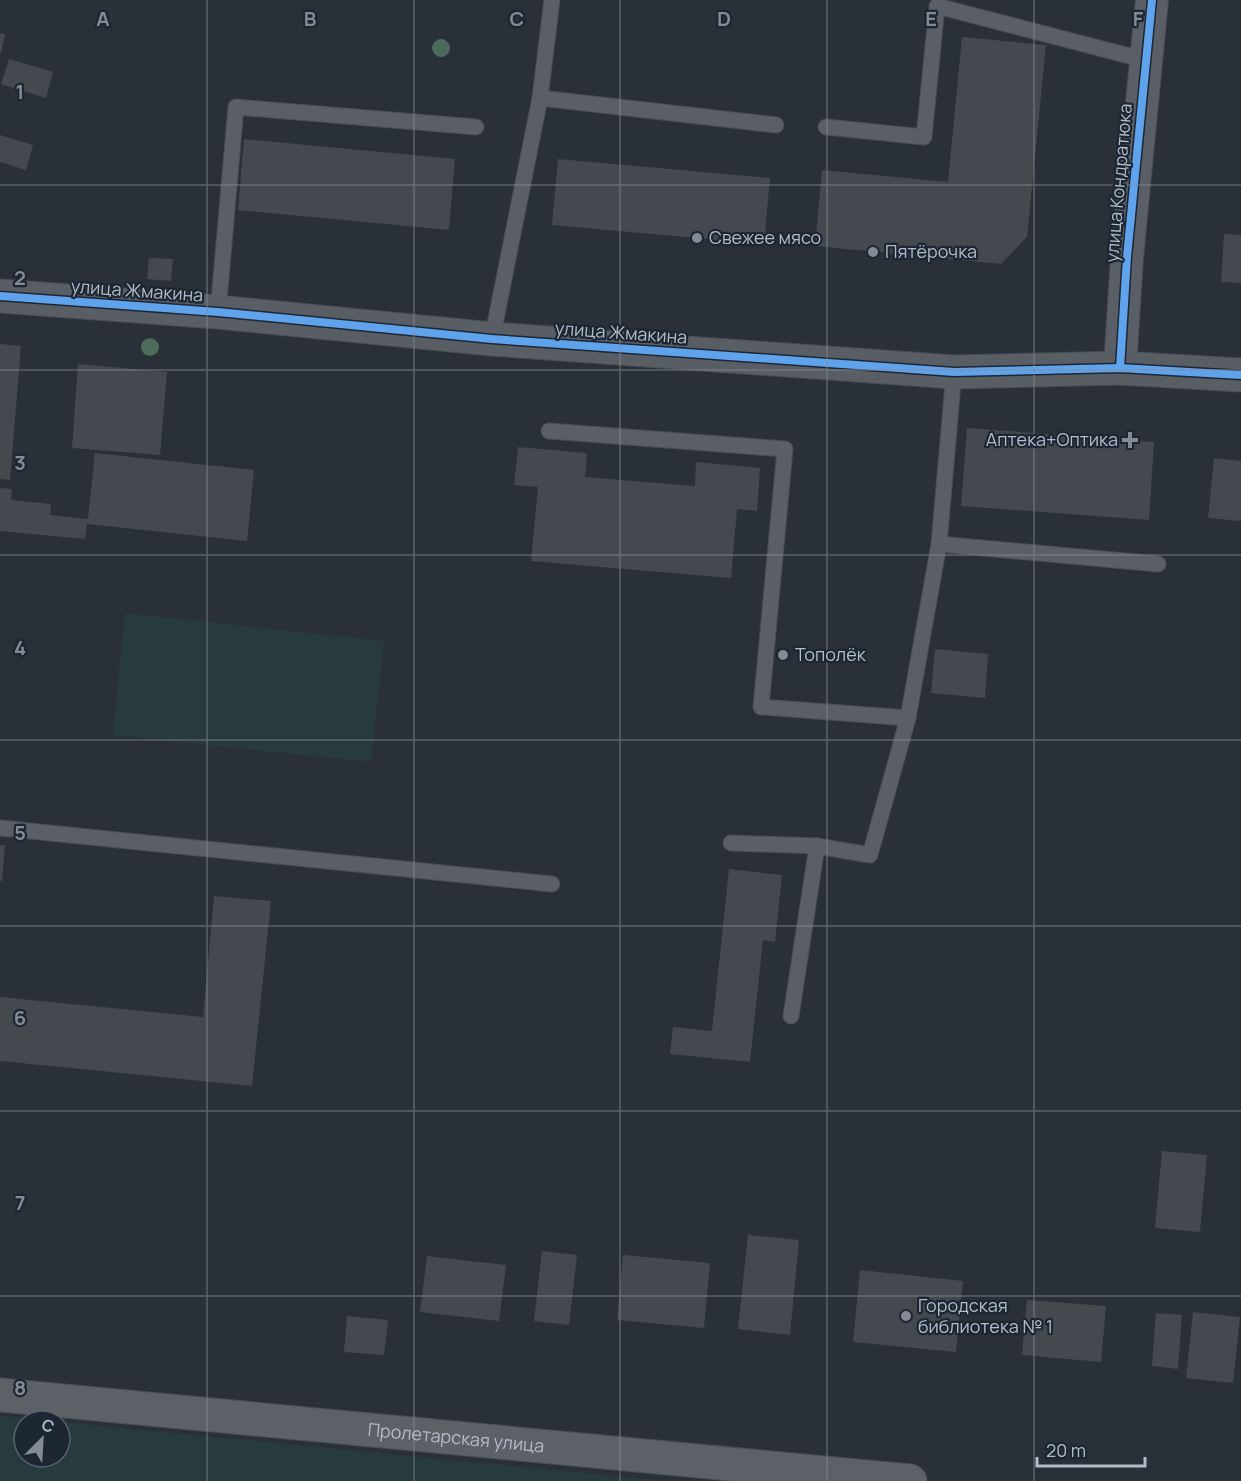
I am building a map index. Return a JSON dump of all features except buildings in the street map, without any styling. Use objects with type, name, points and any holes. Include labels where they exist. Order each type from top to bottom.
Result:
[{"type":"main road","name":"Пролетарская улица","points":[[0,1395],[910,1481]]},
{"type":"street","name":"улица Кондратюка","points":[[1120,368],[1127,257],[1152,0]]},
{"type":"street","name":"улица Жмакина","points":[[0,296],[218,312],[492,339],[954,372],[1120,368],[1241,375]]},
{"type":"lane","points":[[492,339],[540,98],[552,0]]},
{"type":"lane","points":[[826,127],[924,138],[938,3],[1145,60]]},
{"type":"lane","points":[[540,98],[776,125]]},
{"type":"lane","points":[[218,312],[236,107],[476,127]]},
{"type":"lane","points":[[731,843],[817,846],[870,855],[908,718],[939,544],[954,372]]},
{"type":"lane","points":[[549,430],[784,449],[761,707],[908,718]]},
{"type":"lane","points":[[939,544],[1158,564]]},
{"type":"lane","points":[[0,828],[552,884]]},
{"type":"lane","points":[[791,1016],[817,846]]},
{"type":"green space","points":[[125,613],[384,641],[371,762],[113,735]]},
{"type":"green space","points":[[0,1416],[12,1417],[12,1469],[72,1469],[72,1423],[667,1481],[0,1481]]},
{"type":"cycle path","points":[[1120,368],[1127,257],[1152,0]]},
{"type":"cycle path","points":[[0,296],[218,312],[492,339],[954,372],[1120,368],[1241,375]]},
{"type":"place","name":"Свежее мясо","points":[[697,238]]},
{"type":"place","name":"Пятёрочка","points":[[873,252]]},
{"type":"place","name":"Аптека+Оптика","points":[[1130,440]]},
{"type":"place","name":"Тополёк","points":[[783,655]]},
{"type":"place","name":"Городская библиотека № 1","points":[[906,1316]]}]
